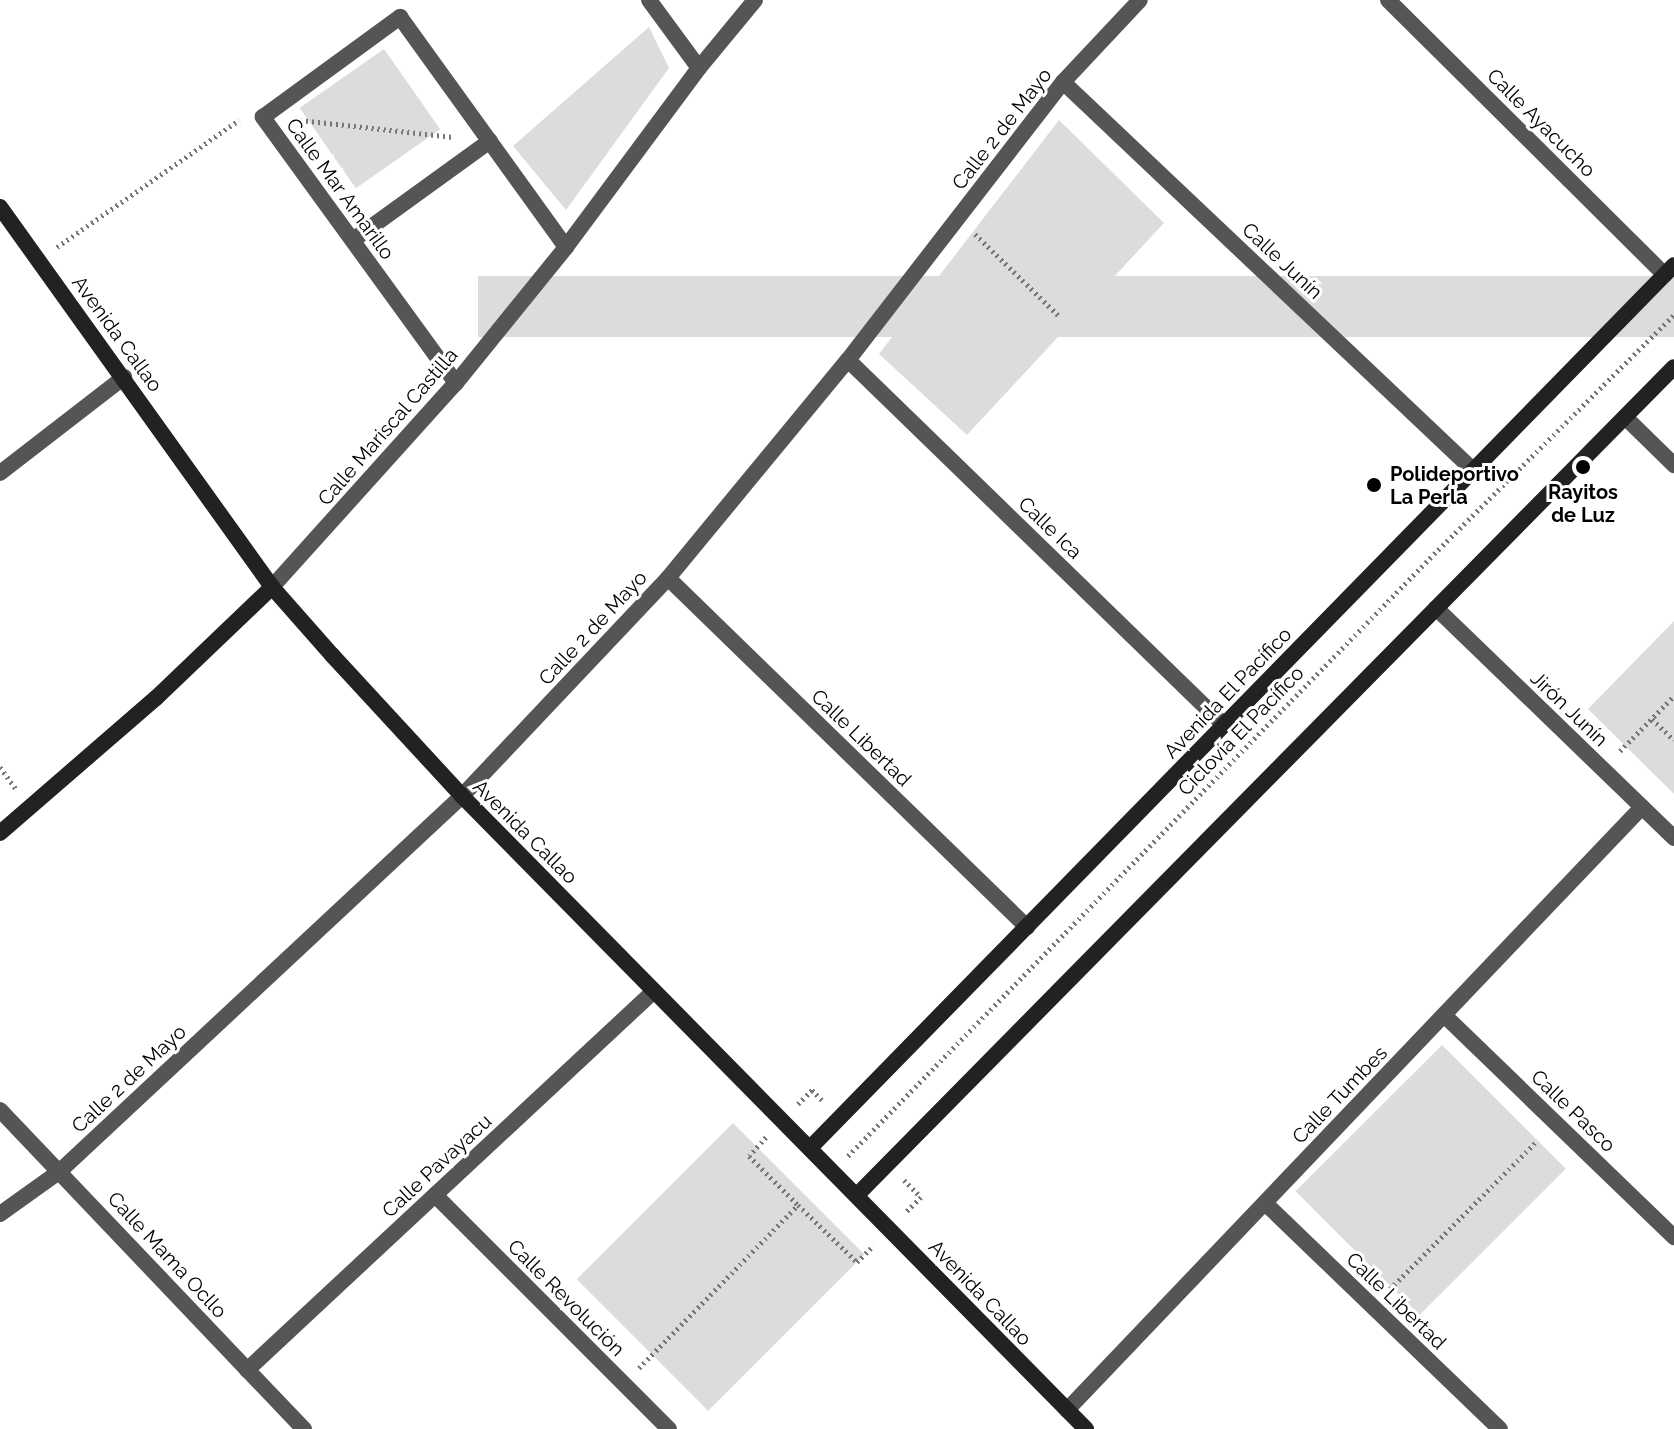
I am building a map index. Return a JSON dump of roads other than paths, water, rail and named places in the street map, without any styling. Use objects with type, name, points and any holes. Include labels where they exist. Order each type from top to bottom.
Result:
[{"type":"street","points":[[649,0],[699,68]]},
{"type":"street","name":"Calle Mariscal Castilla","points":[[0,833],[144,708],[272,587],[456,383],[566,247],[699,68],[755,0]]},
{"type":"street","name":"Calle 2 de Mayo","points":[[0,1214],[60,1171],[462,796],[668,578],[848,360],[1063,82],[1140,0]]},
{"type":"street","name":"Calle Ayacucho","points":[[1388,0],[1670,270]]},
{"type":"street","name":"Calle Mar Amarillo","points":[[456,383],[263,117],[400,17],[490,141]]},
{"type":"street","name":"Calle Junín","points":[[1063,82],[1474,471]]},
{"type":"street","points":[[353,240],[490,141],[566,247]]},
{"type":"street","name":"Avenida Callao","points":[[0,207],[272,587],[462,796],[1086,1429]]},
{"type":"street","name":"Avenida El Pacífico","points":[[810,1148],[1670,270]]},
{"type":"street","name":"Calle Ica","points":[[848,360],[1224,725]]},
{"type":"street","points":[[857,1195],[1674,367]]},
{"type":"street","points":[[0,473],[124,377]]},
{"type":"street","points":[[1625,417],[1674,465]]},
{"type":"street","name":"Calle Libertad","points":[[668,578],[1027,927]]},
{"type":"street","name":"Jirón Junín","points":[[1436,608],[1674,838]]},
{"type":"street","name":"Calle Tumbes","points":[[1067,1410],[1642,807]]},
{"type":"street","name":"Calle Pavayacu","points":[[247,1370],[654,991]]},
{"type":"street","name":"Calle Pasco","points":[[1444,1015],[1674,1237]]},
{"type":"street","name":"Calle Mama Ocllo","points":[[0,1110],[304,1429]]},
{"type":"street","name":"Calle Revolución","points":[[435,1195],[669,1429]]},
{"type":"street","name":"Calle Libertad","points":[[1265,1203],[1500,1429]]},
{"type":"place","name":"Rayitos de Luz","points":[[1583,467]]},
{"type":"place","name":"Polideportivo La Perla","points":[[1374,485]]}]
